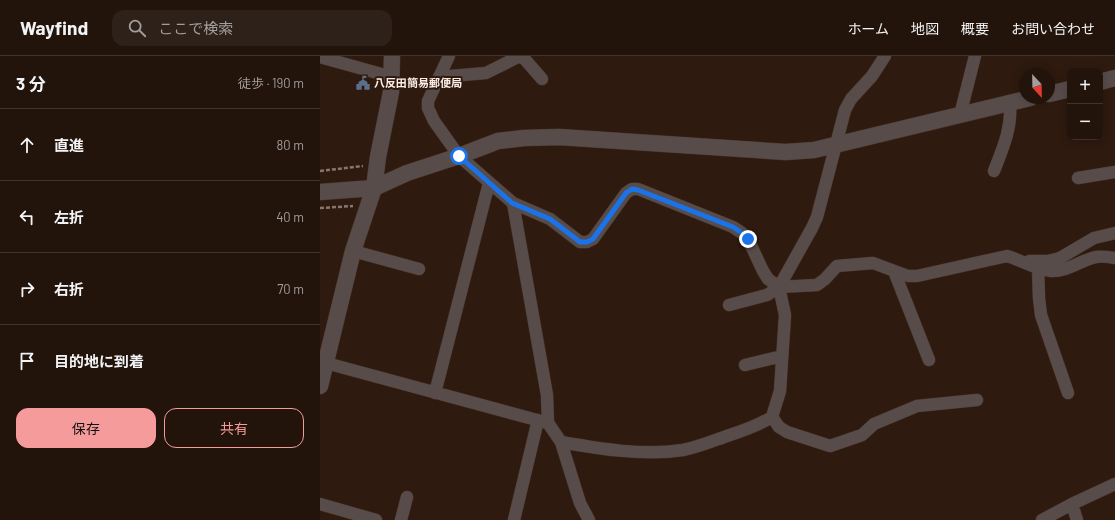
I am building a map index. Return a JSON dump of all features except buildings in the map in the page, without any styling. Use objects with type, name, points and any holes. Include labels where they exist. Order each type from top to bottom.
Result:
[{"type":"street","points":[[320,386],[353,251],[374,188],[376,165],[391,92],[392,56]]},
{"type":"street","points":[[449,56],[428,101],[428,108],[434,121],[459,156],[512,203],[550,219],[580,242],[587,242],[593,239],[626,193],[632,189],[638,190],[733,227],[742,233],[748,239],[766,275],[779,287],[785,315],[780,391],[772,417],[760,424],[684,450],[649,452],[603,450],[562,442]]},
{"type":"street","points":[[439,77],[486,73],[521,56],[542,79]]},
{"type":"street","points":[[729,305],[767,296],[779,287],[817,217],[845,110],[851,99],[872,76],[885,56]]},
{"type":"street","points":[[960,115],[975,56]]},
{"type":"street","points":[[320,58],[392,77]]},
{"type":"street","points":[[1103,81],[1115,78]]},
{"type":"street","points":[[1055,93],[1067,90]]},
{"type":"street","points":[[320,192],[374,188],[407,173],[459,156],[498,141],[524,138],[559,137],[786,152],[814,150],[1019,101]]},
{"type":"street","points":[[994,171],[1007,137],[1011,116],[1010,103]]},
{"type":"street","points":[[1078,178],[1115,172]]},
{"type":"street","points":[[435,393],[489,183]]},
{"type":"street","points":[[512,203],[548,395],[543,422],[514,520]]},
{"type":"street","points":[[1023,262],[1060,258],[1094,238],[1115,233]]},
{"type":"street","points":[[353,251],[419,269]]},
{"type":"street","points":[[779,287],[817,285],[837,266],[873,263],[908,276],[917,276],[1007,256],[1038,268],[1051,271],[1064,269],[1096,257],[1115,258]]},
{"type":"street","points":[[1038,268],[1041,315],[1068,393]]},
{"type":"street","points":[[894,271],[929,360]]},
{"type":"street","points":[[745,365],[782,356]]},
{"type":"street","points":[[326,363],[543,422],[562,442],[580,502],[589,520]]},
{"type":"street","points":[[772,417],[779,427],[787,432],[830,446],[862,435],[874,424],[917,406],[976,400]]},
{"type":"street","points":[[1042,520],[1115,484]]},
{"type":"street","points":[[401,520],[407,497]]},
{"type":"street","points":[[320,504],[376,520]]},
{"type":"street","points":[[1072,504],[1077,520]]},
{"type":"path","points":[[320,171],[376,165]]},
{"type":"path","points":[[320,208],[368,205]]},
{"type":"place","name":"八反田簡易郵便局","points":[[363,83]]},
{"type":"route","points":[[459,156],[512,203],[550,219],[580,242],[587,242],[593,239],[626,193],[632,189],[733,227],[748,239]]}]
